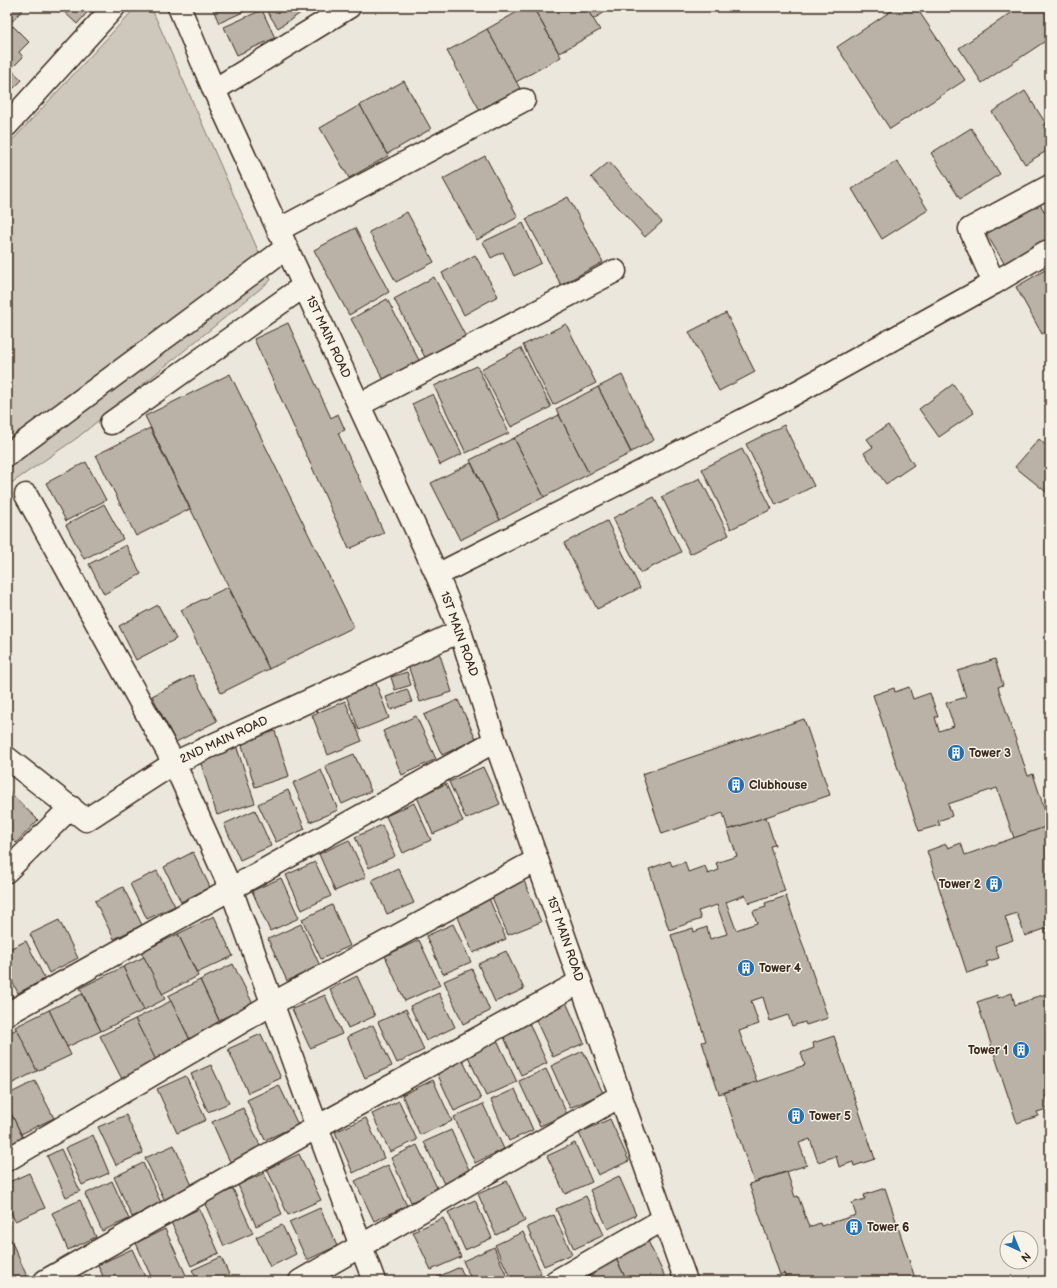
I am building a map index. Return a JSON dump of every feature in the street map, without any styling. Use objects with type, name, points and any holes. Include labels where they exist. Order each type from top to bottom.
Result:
[{"type":"street","points":[[7,125],[114,7]]},
{"type":"street","name":"1ST MAIN ROAD","points":[[179,7],[214,90],[437,574],[460,631],[495,741],[686,1281]]},
{"type":"street","points":[[214,90],[349,7]]},
{"type":"street","points":[[7,455],[282,239],[524,100]]},
{"type":"street","points":[[994,283],[970,229],[1050,186]]},
{"type":"street","points":[[437,574],[781,401],[994,283],[1046,252]]},
{"type":"street","points":[[359,405],[615,271]]},
{"type":"street","points":[[111,423],[304,286]]},
{"type":"street","points":[[26,495],[174,763],[231,888],[374,1281]]},
{"type":"street","name":"2ND MAIN ROAD","points":[[7,758],[86,820],[174,763],[460,631]]},
{"type":"street","points":[[7,1014],[495,741]]},
{"type":"street","points":[[7,871],[71,807]]},
{"type":"street","points":[[7,1160],[272,1004],[537,860]]},
{"type":"street","points":[[46,1281],[317,1127],[580,982]]},
{"type":"street","points":[[300,1281],[620,1096]]},
{"type":"street","points":[[556,1281],[664,1219]]},
{"type":"shaded area","points":[[136,7],[151,7],[271,280],[77,438],[7,486],[7,146]]},
{"type":"building","points":[[7,7],[25,7],[7,27]]},
{"type":"building","points":[[59,7],[92,7],[77,24]]},
{"type":"building","points":[[212,7],[254,7],[219,23]]},
{"type":"building","points":[[264,7],[310,7],[278,28]]},
{"type":"building","points":[[526,7],[533,7],[561,57],[516,82],[487,29]]},
{"type":"building","points":[[533,7],[586,7],[600,30],[559,53]]},
{"type":"building","points":[[586,7],[614,7],[593,19]]},
{"type":"building","points":[[897,7],[916,7],[965,80],[890,129],[837,47]]},
{"type":"building","points":[[1020,7],[1050,7],[1050,38],[982,83],[959,48]]},
{"type":"building","points":[[262,10],[275,38],[237,55],[224,27]]},
{"type":"building","points":[[13,26],[29,42],[19,52],[23,57],[12,68],[7,63],[7,32]]},
{"type":"building","points":[[487,29],[522,92],[482,114],[447,51]]},
{"type":"building","points":[[7,66],[22,80],[9,93],[7,93]]},
{"type":"building","points":[[404,81],[431,129],[387,154],[360,105]]},
{"type":"building","points":[[1025,91],[1050,130],[1050,149],[1025,164],[992,112]]},
{"type":"building","points":[[360,105],[388,156],[349,178],[320,128]]},
{"type":"building","points":[[971,128],[1000,174],[960,199],[931,153]]},
{"type":"building","points":[[485,156],[518,217],[477,240],[443,179]]},
{"type":"building","points":[[897,161],[928,210],[882,239],[852,189]]},
{"type":"building","points":[[609,162],[662,222],[645,237],[591,177]]},
{"type":"building","points":[[568,197],[603,262],[561,285],[526,219]]},
{"type":"building","points":[[1037,199],[1050,221],[1050,242],[1007,268],[984,230]]},
{"type":"building","points":[[407,212],[434,262],[396,282],[369,232]]},
{"type":"building","points":[[523,223],[541,263],[514,276],[503,252],[491,258],[483,242]]},
{"type":"building","points":[[355,228],[389,292],[349,315],[314,250]]},
{"type":"building","points":[[475,255],[498,296],[464,315],[442,273]]},
{"type":"building","points":[[1050,267],[1050,329],[1042,334],[1016,287]]},
{"type":"building","points":[[434,277],[466,337],[426,359],[394,299]]},
{"type":"building","points":[[387,299],[421,364],[386,384],[351,319]]},
{"type":"building","points":[[726,313],[755,372],[719,391],[689,332]]},
{"type":"building","points":[[288,323],[331,418],[338,414],[345,430],[338,433],[384,533],[349,549],[254,339]]},
{"type":"building","points":[[566,324],[596,383],[553,405],[523,345]]},
{"type":"building","points":[[521,348],[551,407],[511,427],[481,369]]},
{"type":"building","points":[[477,366],[509,433],[466,453],[434,386]]},
{"type":"building","points":[[230,374],[354,627],[269,669],[145,416]]},
{"type":"building","points":[[622,375],[654,440],[631,452],[598,387]]},
{"type":"building","points":[[953,384],[974,413],[939,437],[919,409]]},
{"type":"building","points":[[598,387],[631,453],[589,474],[556,409]]},
{"type":"building","points":[[433,394],[462,454],[440,465],[412,404]]},
{"type":"building","points":[[559,415],[589,474],[544,497],[514,438]]},
{"type":"building","points":[[784,425],[814,486],[776,505],[746,444]]},
{"type":"building","points":[[888,425],[914,465],[886,484],[864,453],[873,447],[867,439]]},
{"type":"building","points":[[150,428],[190,509],[136,536],[96,455]]},
{"type":"building","points":[[514,438],[544,497],[500,520],[470,460]]},
{"type":"building","points":[[1039,439],[1050,449],[1050,495],[1015,467]]},
{"type":"building","points":[[742,449],[772,509],[731,529],[702,469]]},
{"type":"building","points":[[86,462],[106,500],[66,521],[46,483]]},
{"type":"building","points":[[471,463],[500,520],[460,540],[431,483]]},
{"type":"building","points":[[700,478],[729,535],[690,554],[662,497]]},
{"type":"building","points":[[654,497],[681,552],[640,573],[613,518]]},
{"type":"building","points":[[104,504],[123,539],[84,559],[66,525]]},
{"type":"building","points":[[607,521],[640,588],[597,609],[564,543]]},
{"type":"building","points":[[126,545],[141,574],[104,594],[89,564]]},
{"type":"building","points":[[228,587],[269,669],[221,693],[181,610]]},
{"type":"building","points":[[158,605],[176,639],[136,660],[119,626]]},
{"type":"building","points":[[438,649],[452,692],[420,702],[406,659]]},
{"type":"building","name":"Tower 3","points":[[995,659],[1003,685],[998,687],[1028,776],[1033,774],[1050,826],[1014,838],[997,788],[948,804],[952,816],[938,821],[940,825],[919,831],[873,695],[894,688],[895,692],[909,687],[913,699],[930,693],[938,717],[935,717],[939,731],[954,726],[946,703],[966,697],[958,671]]},
{"type":"building","points":[[407,672],[411,685],[395,690],[391,677]]},
{"type":"building","points":[[193,675],[217,721],[176,742],[152,696]]},
{"type":"building","points":[[374,678],[389,718],[359,730],[344,690]]},
{"type":"building","points":[[407,689],[412,702],[391,710],[386,697]]},
{"type":"building","points":[[458,700],[476,739],[442,755],[424,715]]},
{"type":"building","points":[[345,701],[362,741],[328,755],[312,715]]},
{"type":"building","points":[[416,716],[436,759],[402,775],[383,731]]},
{"type":"building","name":"Clubhouse","points":[[804,719],[830,795],[728,830],[723,813],[662,834],[642,774]]},
{"type":"building","points":[[275,731],[289,776],[255,787],[241,742]]},
{"type":"building","points":[[235,742],[255,803],[217,815],[198,754]]},
{"type":"building","points":[[354,754],[371,791],[342,804],[325,766]]},
{"type":"building","points":[[483,767],[500,804],[466,819],[449,782]]},
{"type":"building","points":[[321,770],[338,810],[310,822],[293,783]]},
{"type":"building","points":[[446,784],[463,821],[433,834],[417,797]]},
{"type":"building","points":[[7,790],[38,820],[16,843],[7,834]]},
{"type":"building","points":[[288,790],[305,829],[276,842],[258,804]]},
{"type":"building","points":[[414,803],[431,840],[403,853],[386,816]]},
{"type":"building","points":[[255,810],[271,846],[240,860],[224,824]]},
{"type":"building","name":"Tower 4","points":[[766,817],[775,845],[770,846],[785,891],[749,903],[745,895],[726,902],[736,930],[757,923],[753,911],[766,907],[765,903],[786,896],[828,1018],[806,1025],[805,1022],[792,1026],[788,1015],[770,1021],[763,997],[751,1001],[759,1024],[739,1031],[757,1082],[719,1094],[702,1042],[706,1041],[671,935],[693,928],[694,932],[707,927],[710,939],[727,934],[717,905],[698,911],[701,919],[669,930],[649,869],[670,861],[672,866],[685,862],[688,872],[705,866],[708,874],[719,870],[716,863],[737,856],[728,830]]},
{"type":"building","points":[[382,825],[395,856],[369,868],[355,837]]},
{"type":"building","name":"Tower 2","points":[[1045,827],[1050,843],[1050,927],[1025,936],[1017,913],[1005,917],[1013,940],[995,946],[999,958],[986,962],[988,966],[967,973],[927,851],[946,844],[948,848],[961,843],[965,855]]},
{"type":"building","points":[[349,840],[366,877],[335,891],[319,854]]},
{"type":"building","points":[[193,852],[210,887],[181,902],[164,867]]},
{"type":"building","points":[[315,862],[331,896],[302,910],[286,875]]},
{"type":"building","points":[[398,868],[414,903],[387,914],[372,880]]},
{"type":"building","points":[[157,871],[175,906],[147,919],[130,884]]},
{"type":"building","points":[[522,876],[541,922],[508,935],[489,890]]},
{"type":"building","points":[[281,878],[299,918],[270,931],[252,891]]},
{"type":"building","points":[[123,887],[142,925],[114,939],[95,901]]},
{"type":"building","points":[[488,896],[506,939],[473,953],[455,910]]},
{"type":"building","points":[[332,905],[350,946],[321,959],[302,919]]},
{"type":"building","points":[[214,916],[233,956],[197,973],[178,934]]},
{"type":"building","points":[[59,920],[78,958],[49,973],[30,934]]},
{"type":"building","points":[[301,924],[320,966],[287,981],[268,939]]},
{"type":"building","points":[[453,924],[471,962],[443,974],[426,936]]},
{"type":"building","points":[[1050,927],[1050,945],[1045,929]]},
{"type":"building","points":[[178,934],[198,976],[162,994],[141,952]]},
{"type":"building","points":[[419,940],[440,985],[405,1001],[385,956]]},
{"type":"building","points":[[26,941],[45,979],[18,993],[7,971],[7,950]]},
{"type":"building","points":[[506,951],[524,989],[495,1002],[478,964]]},
{"type":"building","points":[[144,957],[165,999],[144,1010],[123,967]]},
{"type":"building","points":[[233,964],[253,1004],[219,1020],[200,980]]},
{"type":"building","points":[[123,967],[144,1010],[101,1031],[80,988]]},
{"type":"building","points":[[472,969],[490,1011],[463,1024],[444,981]]},
{"type":"building","points":[[357,976],[375,1016],[348,1028],[330,989]]},
{"type":"building","points":[[200,980],[222,1027],[191,1042],[168,996]]},
{"type":"building","points":[[7,984],[14,999],[7,1002]]},
{"type":"building","points":[[439,993],[455,1027],[426,1041],[410,1006]]},
{"type":"building","name":"Tower 1","points":[[1012,993],[1015,1005],[1050,993],[1050,1094],[1046,1096],[1050,1108],[1037,1112],[1038,1116],[1017,1123],[977,1002],[997,995],[998,998]]},
{"type":"building","points":[[82,994],[101,1031],[67,1047],[49,1010]]},
{"type":"building","points":[[325,995],[342,1034],[310,1048],[292,1009]]},
{"type":"building","points":[[171,1001],[191,1042],[155,1060],[135,1019]]},
{"type":"building","points":[[566,1002],[584,1043],[553,1057],[534,1016]]},
{"type":"building","points":[[406,1009],[424,1050],[397,1063],[378,1022]]},
{"type":"building","points":[[49,1010],[71,1055],[37,1071],[15,1027]]},
{"type":"building","points":[[135,1019],[159,1066],[124,1083],[100,1036]]},
{"type":"building","points":[[529,1023],[547,1063],[521,1075],[503,1035]]},
{"type":"building","points":[[373,1025],[392,1066],[365,1078],[347,1037]]},
{"type":"building","points":[[17,1029],[37,1071],[7,1086],[7,1034]]},
{"type":"building","points":[[261,1034],[281,1078],[248,1093],[228,1049]]},
{"type":"building","name":"Tower 5","points":[[834,1036],[875,1159],[854,1166],[853,1162],[839,1167],[836,1156],[818,1162],[810,1139],[799,1143],[807,1165],[754,1182],[724,1093],[805,1065],[801,1053],[814,1048],[813,1043]]},
{"type":"building","points":[[497,1040],[517,1082],[486,1096],[467,1054]]},
{"type":"building","points":[[583,1051],[603,1093],[570,1108],[551,1066]]},
{"type":"building","points":[[463,1061],[481,1099],[454,1111],[437,1073]]},
{"type":"building","points":[[211,1065],[229,1103],[208,1112],[191,1074]]},
{"type":"building","points":[[546,1069],[567,1114],[540,1126],[519,1081]]},
{"type":"building","points":[[186,1076],[206,1120],[177,1133],[157,1089]]},
{"type":"building","points":[[433,1080],[452,1121],[420,1135],[402,1095]]},
{"type":"building","points":[[35,1081],[54,1118],[21,1134],[7,1105],[7,1095]]},
{"type":"building","points":[[279,1085],[298,1125],[265,1140],[247,1100]]},
{"type":"building","points":[[515,1089],[533,1130],[509,1141],[491,1100]]},
{"type":"building","points":[[399,1101],[417,1140],[390,1152],[372,1114]]},
{"type":"building","points":[[483,1104],[504,1149],[475,1163],[454,1117]]},
{"type":"building","points":[[7,1105],[25,1142],[7,1151]]},
{"type":"building","points":[[243,1108],[262,1150],[231,1164],[212,1122]]},
{"type":"building","points":[[126,1115],[143,1153],[116,1165],[98,1127]]},
{"type":"building","points":[[366,1118],[384,1158],[353,1173],[335,1132]]},
{"type":"building","points":[[610,1119],[629,1161],[598,1175],[579,1133]]},
{"type":"building","points":[[451,1130],[470,1172],[444,1184],[424,1142]]},
{"type":"building","points":[[93,1135],[109,1173],[82,1185],[65,1148]]},
{"type":"building","points":[[575,1143],[592,1182],[565,1194],[547,1156]]},
{"type":"building","points":[[174,1145],[193,1188],[165,1201],[145,1158]]},
{"type":"building","points":[[417,1145],[438,1190],[411,1202],[391,1158]]},
{"type":"building","points":[[61,1149],[80,1191],[66,1197],[47,1156]]},
{"type":"building","points":[[299,1154],[321,1200],[288,1215],[267,1169]]},
{"type":"building","points":[[143,1163],[161,1203],[132,1217],[114,1177]]},
{"type":"building","points":[[388,1165],[407,1206],[374,1221],[355,1181]]},
{"type":"building","name":"Tower 6","points":[[787,1172],[795,1197],[798,1196],[809,1227],[820,1223],[821,1226],[856,1215],[852,1203],[865,1199],[864,1195],[885,1188],[916,1281],[787,1281],[784,1273],[780,1275],[749,1184]]},
{"type":"building","points":[[29,1173],[45,1208],[15,1221],[7,1203],[7,1183]]},
{"type":"building","points":[[264,1173],[282,1214],[256,1226],[238,1185]]},
{"type":"building","points":[[619,1176],[636,1215],[608,1229],[590,1190]]},
{"type":"building","points":[[112,1181],[129,1219],[102,1231],[85,1194]]},
{"type":"building","points":[[507,1181],[525,1221],[496,1235],[478,1194]]},
{"type":"building","points":[[233,1189],[253,1233],[224,1246],[204,1202]]},
{"type":"building","points":[[586,1196],[604,1235],[574,1249],[556,1209]]},
{"type":"building","points":[[80,1200],[96,1237],[68,1250],[52,1213]]},
{"type":"building","points":[[475,1200],[492,1238],[465,1250],[448,1212]]},
{"type":"building","points":[[320,1208],[337,1246],[307,1260],[289,1222]]},
{"type":"building","points":[[199,1209],[219,1253],[191,1266],[171,1222]]},
{"type":"building","points":[[7,1213],[11,1223],[7,1225]]},
{"type":"building","points":[[554,1215],[572,1254],[544,1266],[527,1227]]},
{"type":"building","points":[[443,1218],[461,1257],[431,1270],[413,1232]]},
{"type":"building","points":[[282,1225],[296,1254],[270,1267],[256,1237]]},
{"type":"building","points":[[165,1229],[186,1275],[172,1281],[153,1281],[136,1243]]},
{"type":"building","points":[[523,1232],[541,1273],[524,1281],[512,1281],[495,1245]]},
{"type":"building","points":[[10,1238],[29,1281],[7,1281],[7,1240]]},
{"type":"building","points":[[647,1239],[667,1281],[627,1281],[614,1255]]},
{"type":"building","points":[[494,1247],[509,1281],[472,1281],[463,1261]]},
{"type":"building","points":[[132,1249],[147,1281],[105,1281],[98,1265]]},
{"type":"building","points":[[614,1255],[627,1281],[583,1281],[579,1273]]},
{"type":"building","points":[[221,1257],[232,1281],[198,1281],[192,1270]]},
{"type":"building","points":[[460,1267],[466,1281],[431,1281],[431,1280]]},
{"type":"place","name":"Tower 3","points":[[956,753]]},
{"type":"place","name":"Clubhouse","points":[[736,785]]},
{"type":"place","name":"Tower 2","points":[[994,884]]},
{"type":"place","name":"Tower 4","points":[[746,968]]},
{"type":"place","name":"Tower 1","points":[[1021,1050]]},
{"type":"place","name":"Tower 5","points":[[796,1116]]},
{"type":"place","name":"Tower 6","points":[[854,1227]]}]
